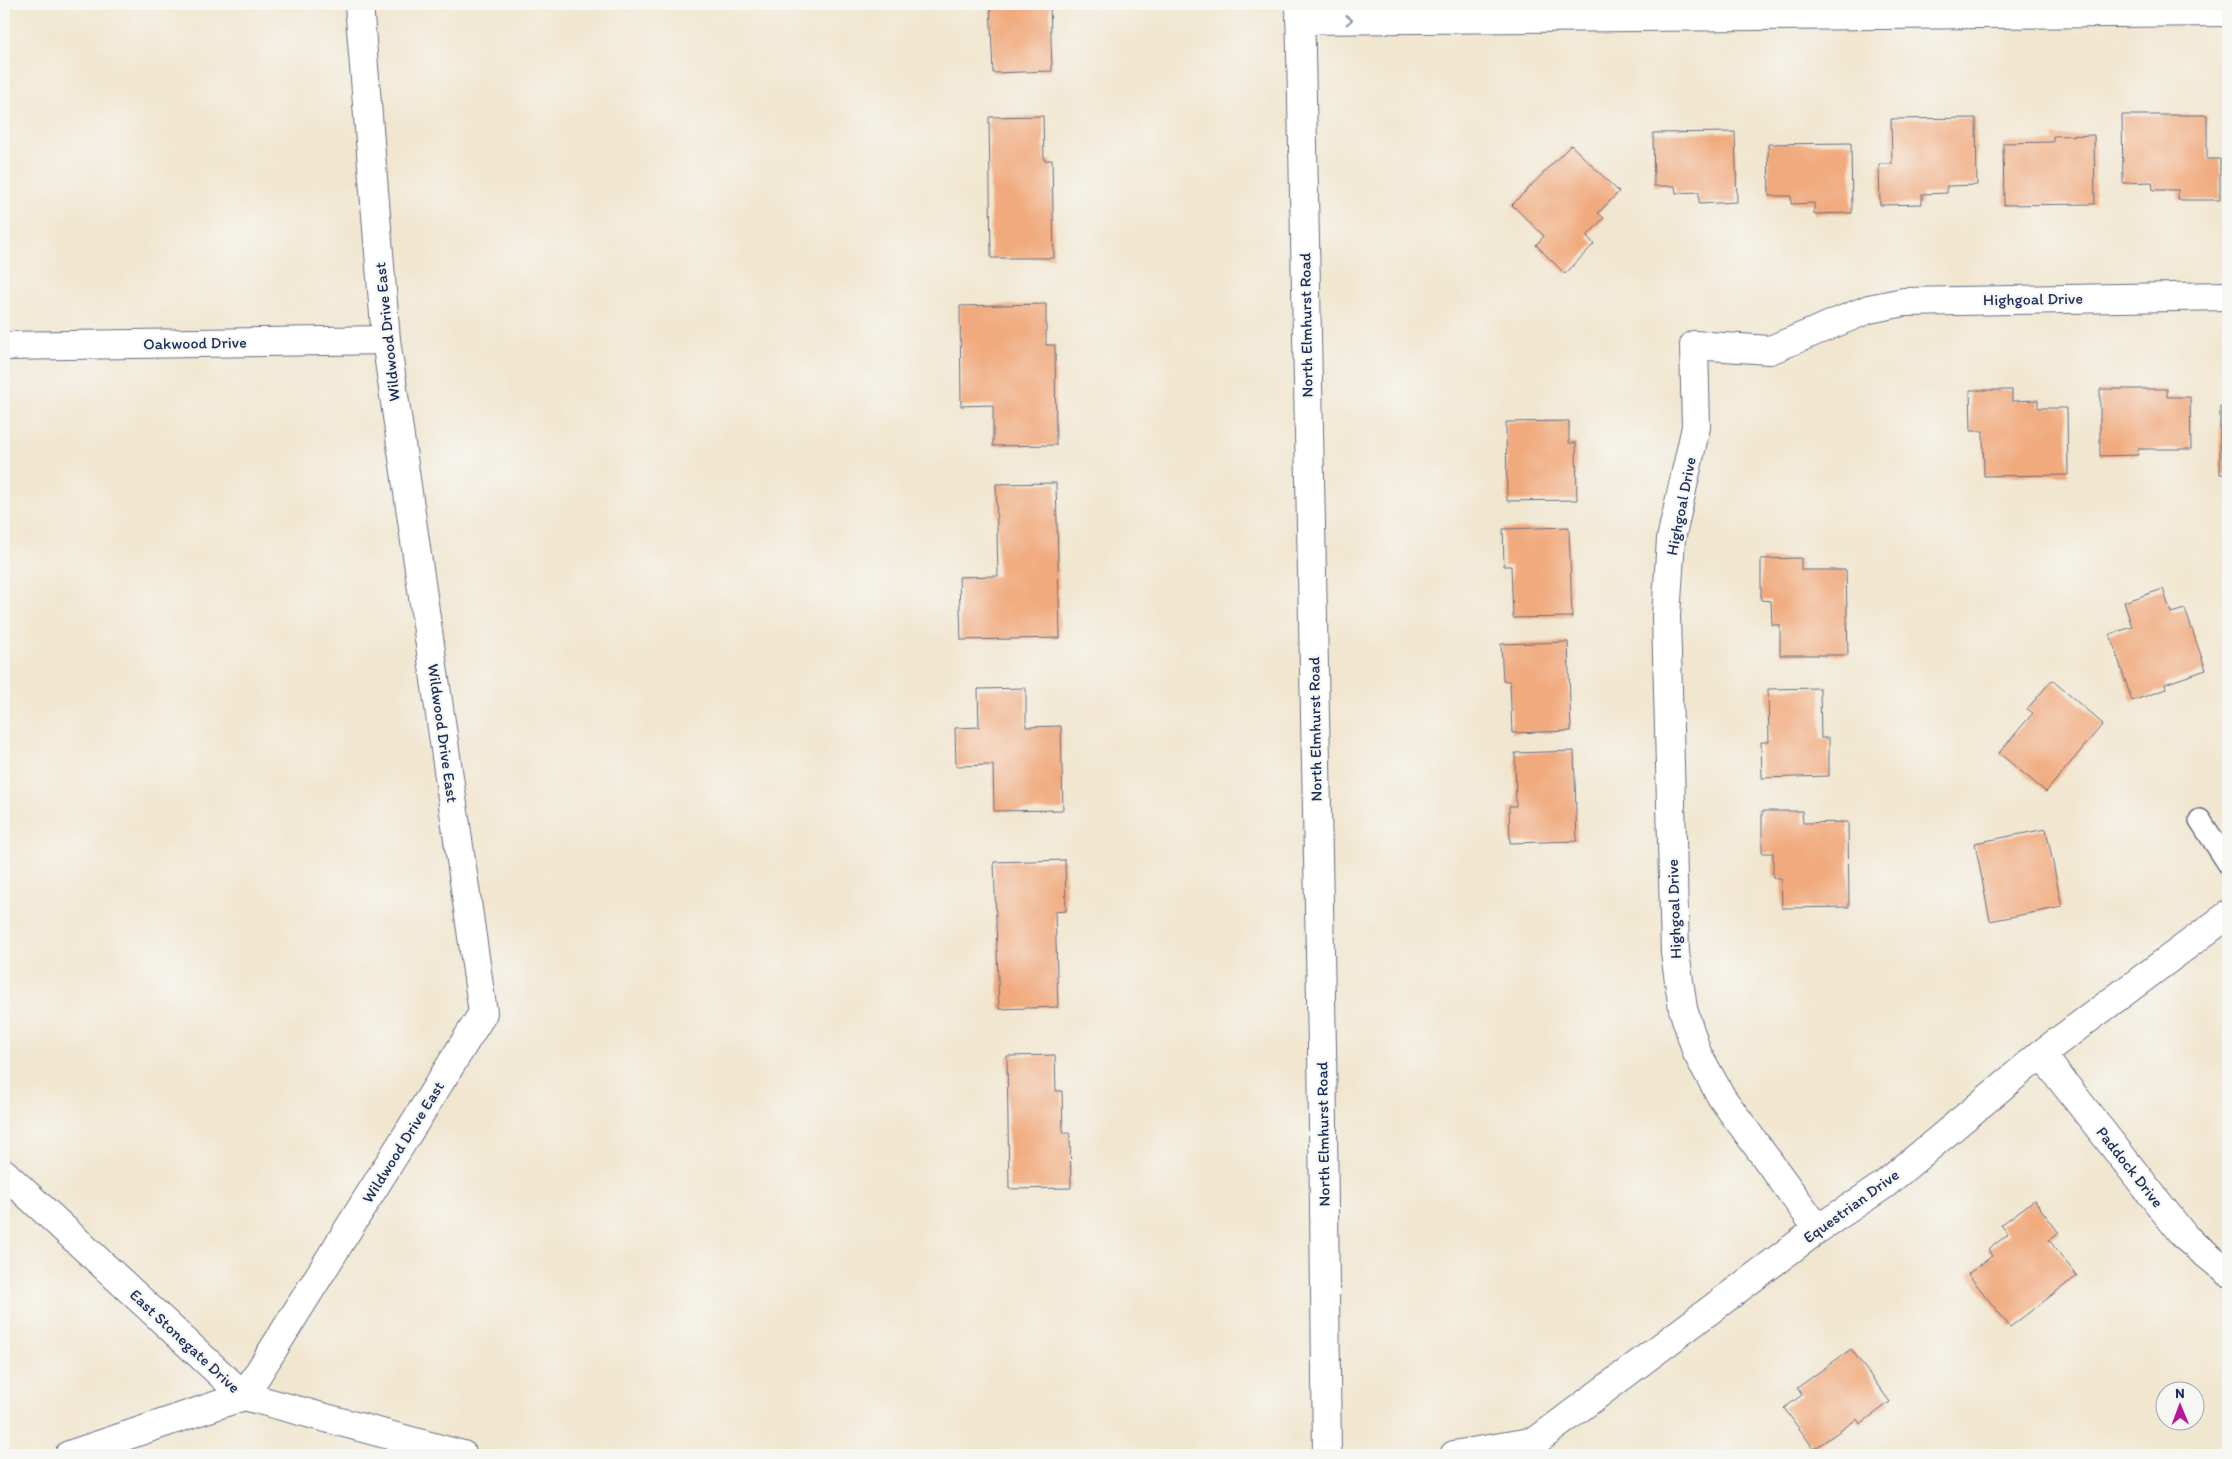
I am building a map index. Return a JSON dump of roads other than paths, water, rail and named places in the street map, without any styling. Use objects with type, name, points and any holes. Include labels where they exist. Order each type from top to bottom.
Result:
[{"type":"street","name":"Wildwood Drive East","points":[[244,1396],[483,1013],[386,340],[359,4]]},
{"type":"street","points":[[1300,12],[2228,12]]},
{"type":"street","name":"North Elmhurst Road","points":[[1300,12],[1322,1047],[1327,1455]]},
{"type":"street","name":"Highgoal Drive","points":[[1818,1229],[1722,1098],[1697,1053],[1683,1009],[1675,953],[1666,616],[1672,539],[1696,426],[1694,345],[1770,350],[1869,309],[1904,302],[2228,296]]},
{"type":"street","name":"Oakwood Drive","points":[[4,346],[386,340]]},
{"type":"street","name":"Equestrian Drive","points":[[1454,1455],[1536,1441],[1818,1229],[1884,1185],[2041,1054],[2228,915]]},
{"type":"street","name":"Paddock Drive","points":[[2041,1054],[2185,1237],[2228,1272]]},
{"type":"street","name":"East Stonegate Drive","points":[[4,1173],[244,1396],[463,1455]]},
{"type":"street","points":[[69,1455],[244,1396]]},
{"type":"lane","points":[[2200,820],[2228,863]]}]
